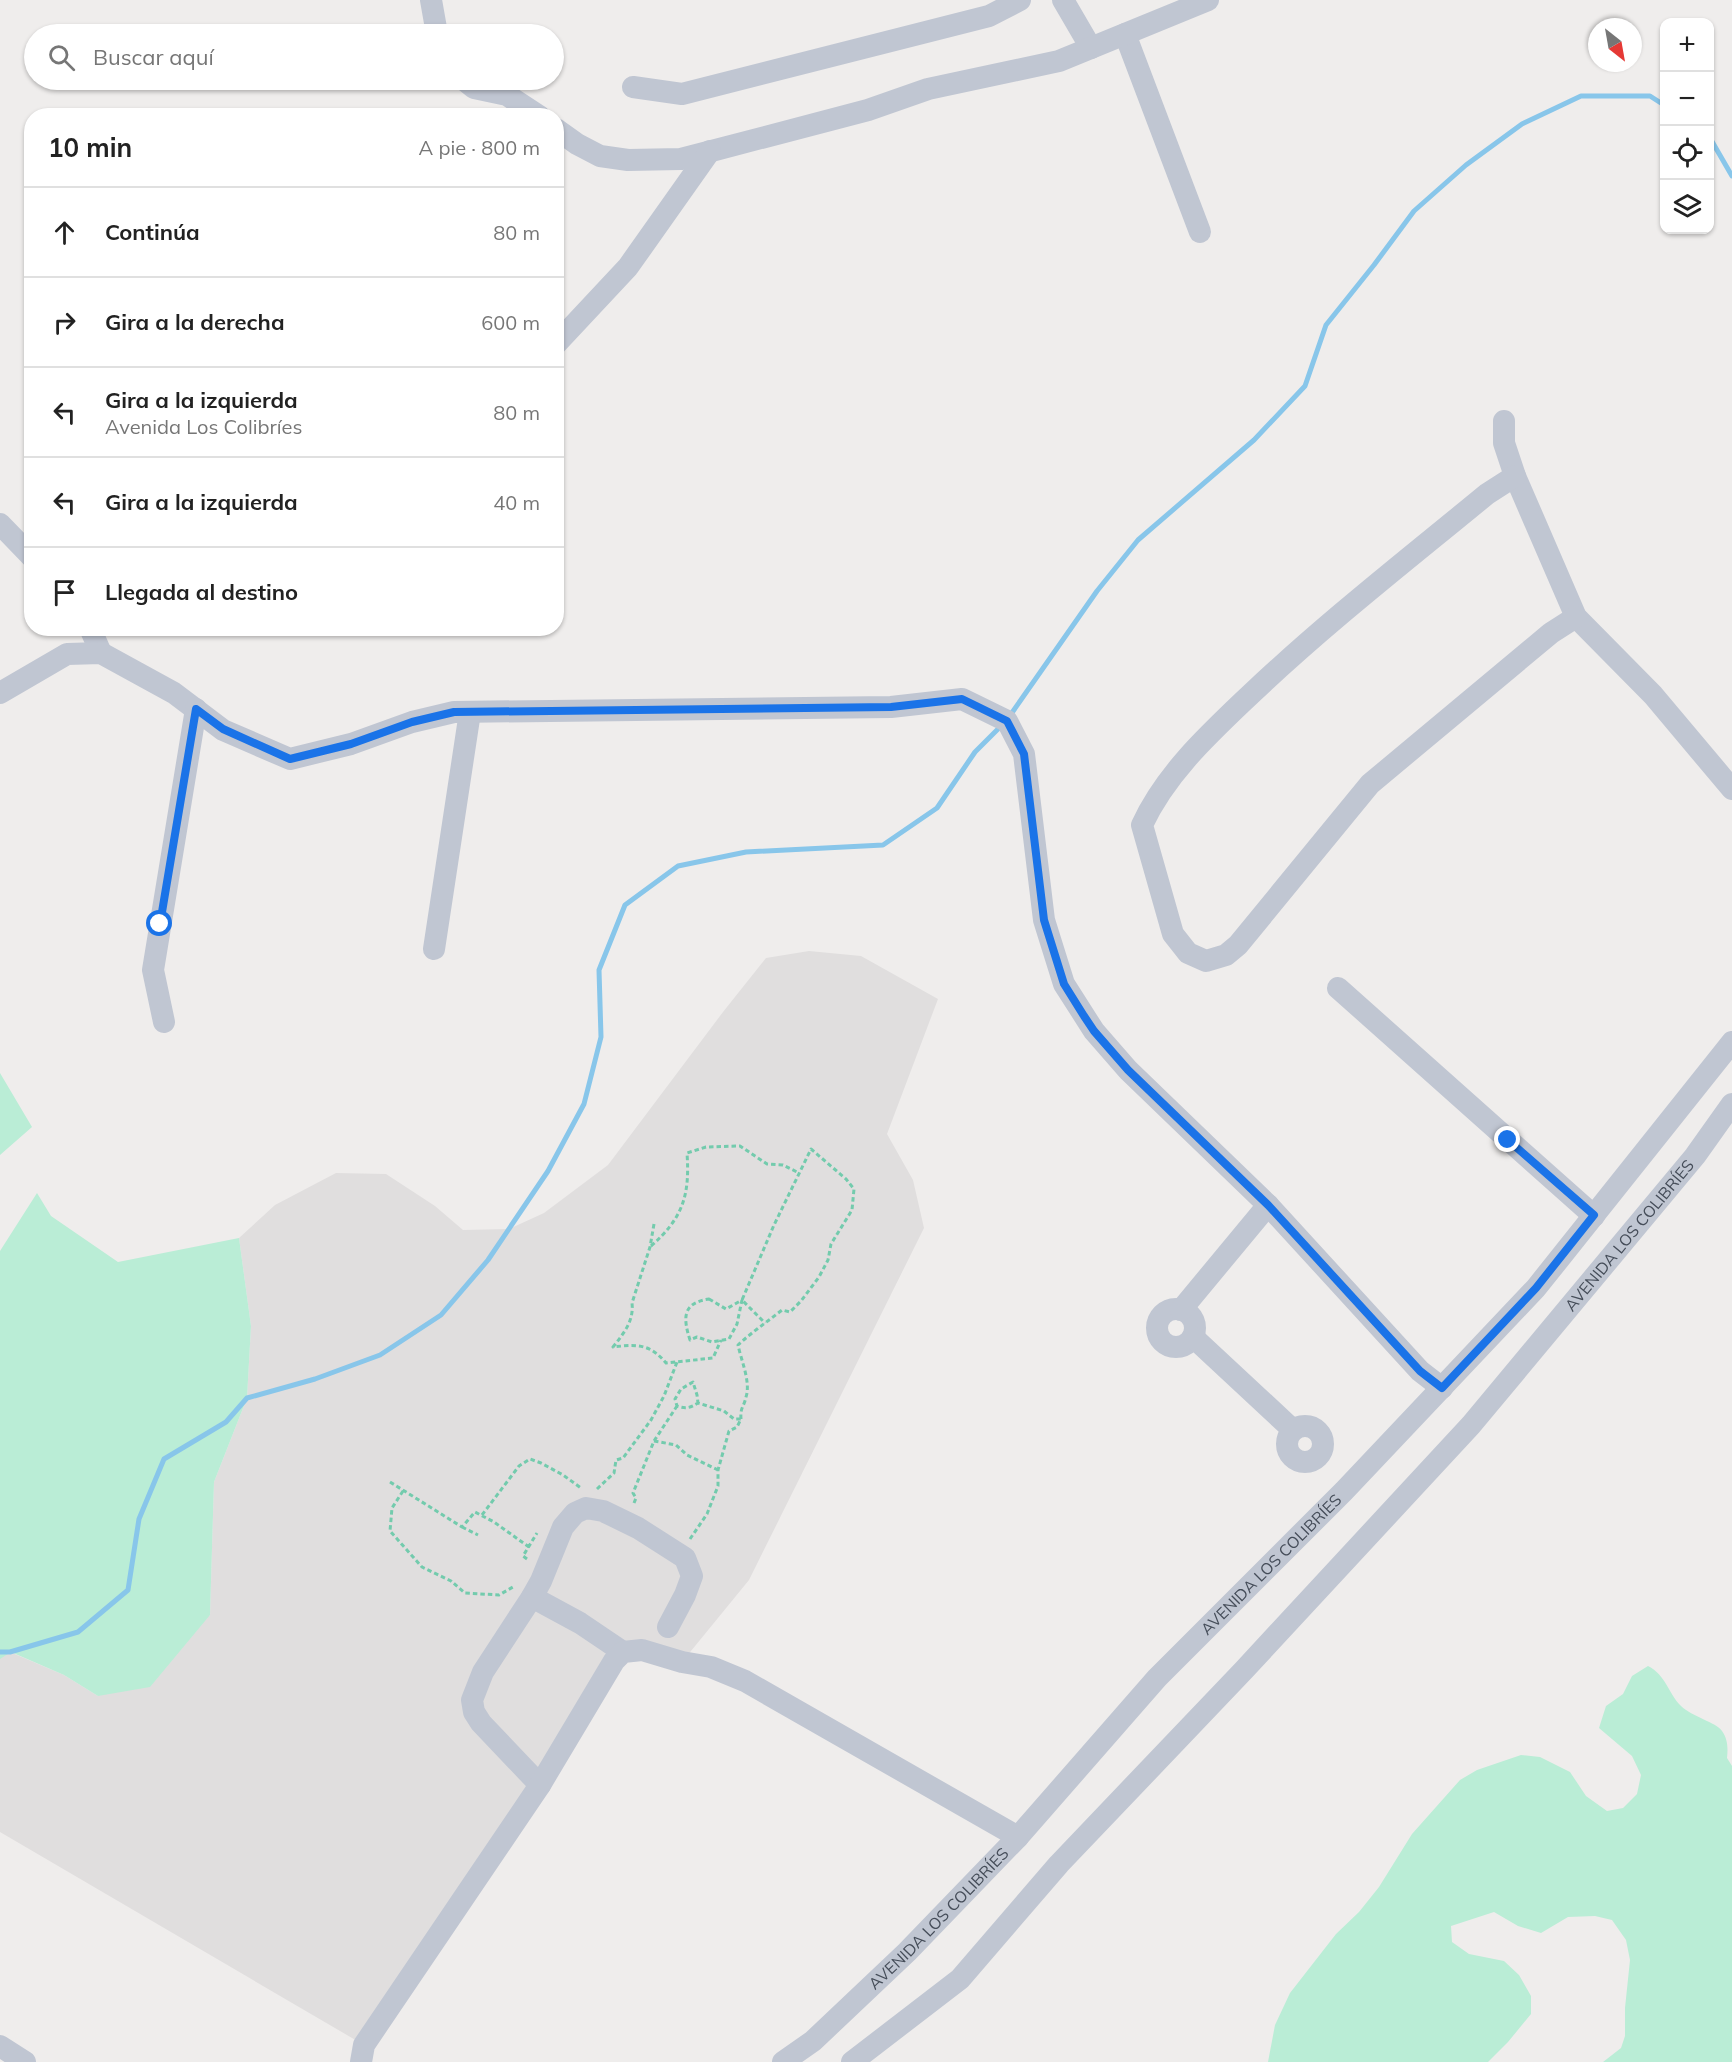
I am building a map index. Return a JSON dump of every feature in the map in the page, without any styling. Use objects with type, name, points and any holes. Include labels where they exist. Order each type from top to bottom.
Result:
[{"type":"street","points":[[431,0],[435,24]]},
{"type":"street","points":[[633,87],[682,94],[989,16],[1020,0]]},
{"type":"street","points":[[1063,0],[1091,48]]},
{"type":"street","points":[[564,135],[600,156],[628,160],[681,159],[868,110],[928,89],[1059,62],[1208,0]]},
{"type":"street","points":[[1125,34],[1200,232]]},
{"type":"street","points":[[483,90],[507,95],[527,108]]},
{"type":"street","points":[[564,335],[628,267],[710,151]]},
{"type":"street","points":[[1504,420],[1504,443],[1515,476],[1576,617],[1653,695],[1732,789]]},
{"type":"street","points":[[1515,476],[1487,494],[1299,649],[1179,766],[1153,801],[1142,825],[1173,934],[1188,953],[1206,961],[1226,955],[1238,945],[1370,784],[1551,633],[1576,617]]},
{"type":"street","points":[[0,524],[24,549]]},
{"type":"street","points":[[93,636],[100,653]]},
{"type":"street","points":[[0,693],[67,654],[100,653],[174,693],[223,729],[290,759],[351,744],[412,722],[454,712],[891,707],[962,699],[1007,721],[1024,754],[1044,920],[1064,984],[1094,1031],[1128,1070],[1268,1205],[1420,1371],[1442,1388]]},
{"type":"street","points":[[164,1022],[153,970],[196,709]]},
{"type":"street","points":[[434,949],[470,712]]},
{"type":"street","points":[[1338,988],[1594,1215]]},
{"type":"street","name":"AVENIDA LOS COLIBRÍES","points":[[783,2062],[813,2041],[907,1952],[1018,1837],[1157,1678],[1344,1491],[1536,1288],[1732,1042]]},
{"type":"street","name":"AVENIDA LOS COLIBRÍES","points":[[852,2062],[960,1979],[1059,1864],[1463,1434],[1695,1156],[1732,1104]]},
{"type":"street","points":[[1181,1310],[1192,1318],[1195,1331],[1193,1337],[1182,1346],[1175,1347],[1163,1342],[1159,1336],[1158,1323],[1167,1312],[1181,1310],[1268,1205]]},
{"type":"street","points":[[1193,1337],[1293,1430]]},
{"type":"street","points":[[540,1785],[481,1723],[474,1712],[472,1700],[483,1672],[525,1590],[541,1581],[563,1527],[575,1513],[586,1508],[603,1511],[638,1528],[685,1558],[692,1576],[668,1627]]},
{"type":"street","points":[[525,1590],[623,1652]]},
{"type":"street","points":[[361,2062],[364,2045],[540,1785],[614,1661],[623,1652],[642,1650],[682,1662],[711,1667],[745,1681],[1018,1837]]},
{"type":"street","points":[[0,2046],[25,2062]]},
{"type":"path","points":[[650,1247],[668,1230],[679,1213],[687,1192],[687,1154],[706,1147],[740,1146],[767,1164],[783,1165],[799,1173]]},
{"type":"path","points":[[688,1544],[707,1514],[718,1486],[718,1470],[729,1431],[737,1427],[741,1419],[740,1409],[747,1396],[738,1345],[752,1331],[782,1310],[790,1312],[807,1294],[819,1277],[828,1260],[831,1244],[852,1210],[854,1189],[846,1179],[811,1149],[774,1225],[742,1300],[737,1324],[729,1339],[712,1342],[698,1337],[690,1340],[685,1323],[688,1309],[697,1300],[709,1299],[726,1309],[742,1300]]},
{"type":"path","points":[[654,1224],[650,1247],[632,1303],[633,1311],[628,1327],[614,1347],[629,1345],[654,1350],[666,1363],[713,1358],[721,1340]]},
{"type":"path","points":[[742,1300],[765,1323]]},
{"type":"path","points":[[587,1490],[598,1489],[614,1473],[616,1460],[623,1458],[655,1412],[677,1362]]},
{"type":"path","points":[[632,1509],[636,1498],[633,1493],[654,1441],[677,1406],[675,1399],[681,1389],[693,1382],[698,1403]]},
{"type":"path","points":[[677,1406],[691,1407],[698,1403],[724,1411],[734,1419],[741,1419]]},
{"type":"path","points":[[654,1441],[675,1445],[687,1455],[718,1470]]},
{"type":"path","points":[[482,1515],[519,1466],[530,1460],[541,1463],[563,1475],[577,1486]]},
{"type":"path","points":[[390,1482],[478,1535]]},
{"type":"path","points":[[403,1491],[392,1508],[390,1531],[422,1567],[451,1581],[465,1593],[500,1595],[525,1590]]},
{"type":"path","points":[[462,1527],[475,1512],[529,1547]]},
{"type":"path","points":[[523,1556],[530,1561]]},
{"type":"shaded area","points":[[809,951],[861,956],[938,999],[887,1134],[913,1180],[924,1228],[749,1580],[682,1662],[632,1650],[364,2045],[0,1832],[0,1657],[10,1652],[64,1675],[98,1696],[210,1615],[214,1482],[247,1398],[251,1326],[239,1238],[275,1205],[336,1173],[386,1174],[435,1206],[463,1230],[509,1229],[544,1213],[608,1165],[766,958]]},
{"type":"green space","points":[[0,1073],[32,1127],[0,1155]]},
{"type":"green space","points":[[37,1193],[51,1216],[118,1262],[239,1238],[251,1326],[247,1398],[214,1482],[210,1615],[150,1687],[98,1696],[64,1675],[11,1652],[0,1659],[0,1251]]},
{"type":"green space","points":[[1648,1666],[1659,1674],[1681,1706],[1722,1731],[1727,1744],[1727,1758],[1732,1766],[1732,2062],[1603,2062],[1621,2048],[1625,2036],[1625,2008],[1630,1960],[1626,1940],[1612,1920],[1595,1916],[1568,1917],[1541,1933],[1518,1926],[1494,1912],[1451,1926],[1452,1942],[1469,1954],[1504,1961],[1519,1975],[1531,1996],[1531,2014],[1488,2062],[1268,2062],[1275,2025],[1290,1993],[1336,1934],[1359,1912],[1379,1887],[1412,1834],[1460,1780],[1477,1770],[1521,1755],[1540,1757],[1570,1772],[1586,1796],[1607,1811],[1623,1808],[1637,1794],[1641,1775],[1632,1756],[1599,1728],[1606,1706],[1623,1694],[1632,1676]]},
{"type":"waterway","points":[[1009,717],[1097,591],[1138,540],[1254,440],[1305,386],[1326,325],[1414,211],[1466,165],[1522,124],[1581,96],[1650,96],[1660,102]]},
{"type":"waterway","points":[[1714,145],[1732,176]]},
{"type":"waterway","points":[[0,1652],[10,1652],[78,1632],[128,1590],[139,1519],[164,1459],[226,1422],[247,1398],[315,1379],[380,1355],[441,1315],[488,1260],[548,1171],[584,1104],[601,1037],[599,970],[625,905],[678,866],[746,852],[883,845],[937,808],[975,752],[1003,724]]},
{"type":"route","points":[[160,924],[196,709],[223,729],[290,759],[351,744],[412,722],[454,712],[891,707],[962,699],[1007,721],[1024,754],[1044,920],[1064,984],[1094,1031],[1128,1070],[1268,1205],[1420,1371],[1442,1388],[1536,1288],[1594,1215],[1508,1140]]}]
